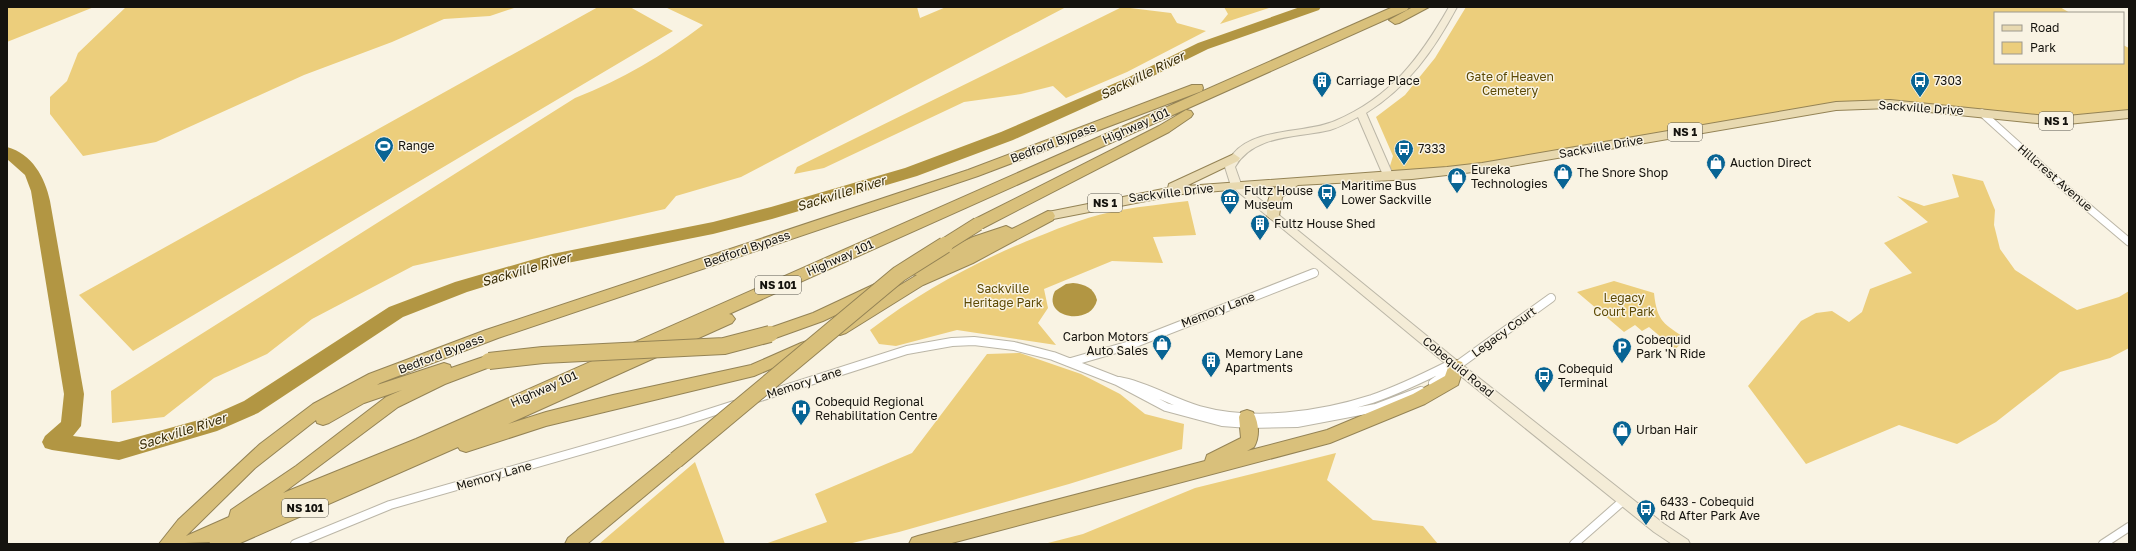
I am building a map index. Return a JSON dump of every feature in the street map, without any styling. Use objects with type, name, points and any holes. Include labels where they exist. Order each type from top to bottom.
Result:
[{"type":"highway","name":"Highway 101","points":[[187,544],[422,444],[1403,7]]},
{"type":"highway","name":"Highway 101","points":[[218,544],[391,469],[1423,7]]},
{"type":"highway","name":"Bedford Bypass","points":[[168,544],[219,491],[277,439],[337,398],[426,358],[973,173],[1368,23]]},
{"type":"highway","points":[[574,544],[899,274],[978,224],[1164,130],[1186,114]]},
{"type":"highway","points":[[219,491],[317,422],[358,398],[440,370],[489,361],[543,355],[724,346],[770,334],[818,317],[978,241],[1048,216]]},
{"type":"highway","points":[[391,469],[546,419],[612,402],[699,384],[754,370],[814,345],[918,281],[968,259],[1048,216]]},
{"type":"highway","points":[[178,544],[241,514],[302,471],[392,402],[439,379],[489,361]]},
{"type":"highway","points":[[918,544],[1330,436],[1419,399],[1452,380],[1456,366]]},
{"type":"highway","points":[[1181,475],[1248,442],[1250,436],[1248,420]]},
{"type":"main road","name":"Sackville Drive","points":[[1048,216],[1119,199],[1163,192],[1298,180],[1388,175],[1482,167],[1836,106],[1890,104],[2057,121],[2090,119],[2129,114]]},
{"type":"main road","points":[[1163,192],[1234,158]]},
{"type":"main road","points":[[1273,216],[1273,201],[1278,190],[1298,180]]},
{"type":"street","points":[[1236,186],[1230,167],[1234,158],[1252,144],[1331,126],[1360,112],[1380,98],[1413,69],[1425,54],[1453,7]]},
{"type":"street","points":[[1360,112],[1388,175]]},
{"type":"street","name":"Hillcrest Avenue","points":[[1982,113],[2065,188],[2129,242]]},
{"type":"street","name":"Cobequid Road","points":[[1236,186],[1456,366],[1624,500],[1683,544]]},
{"type":"street","name":"Memory Lane","points":[[295,544],[390,505],[681,422],[907,350],[952,342],[991,342],[1046,354],[1072,362],[1130,345],[1314,273]]},
{"type":"street","name":"Legacy Court","points":[[1072,362],[1118,381],[1130,390],[1166,407],[1222,422],[1248,420],[1297,423],[1376,408],[1419,392],[1498,338],[1551,298]]},
{"type":"street","points":[[1574,544],[1624,500]]},
{"type":"street","points":[[2103,544],[2129,527]]},
{"type":"green space","points":[[7,7],[94,7],[7,42]]},
{"type":"green space","points":[[126,7],[517,7],[490,16],[444,19],[392,42],[304,75],[156,142],[83,156],[50,114],[50,97],[67,81],[78,53]]},
{"type":"green space","name":"Range","points":[[598,7],[630,7],[673,31],[133,351],[79,295]]},
{"type":"green space","points":[[665,7],[917,7],[920,18],[946,7],[1066,7],[741,177],[676,196],[665,209],[413,266],[312,319],[267,354],[214,378],[164,417],[112,423],[111,391],[575,98],[593,91],[642,66],[703,25]]},
{"type":"green space","points":[[1122,7],[1171,13],[1177,23],[1206,31],[1127,72],[1066,98],[1053,86],[1021,94],[964,102],[824,168],[794,174],[797,167]]},
{"type":"green space","points":[[1224,7],[1272,7],[1220,24],[1228,14]]},
{"type":"green space","name":"Gate of Heaven Cemetery","points":[[1466,7],[2060,7],[2068,12],[1994,12],[1994,64],[2124,64],[2124,46],[2129,48],[2129,114],[2057,121],[1929,108],[1836,106],[1581,150],[1387,176],[1393,156],[1376,117],[1405,95],[1435,58]]},
{"type":"green space","points":[[1952,174],[1983,181],[1995,210],[1994,225],[2000,249],[2015,270],[2077,310],[2119,297],[2129,291],[2129,348],[2110,358],[2060,372],[1996,422],[1957,444],[1899,425],[1806,464],[1748,386],[1801,321],[1816,313],[1832,311],[1849,322],[1862,312],[1870,289],[1912,273],[1884,243],[1928,222],[1897,196],[1924,206],[1959,197]]},
{"type":"green space","name":"Sackville Heritage Park","points":[[1188,201],[1196,235],[1153,237],[1163,263],[1112,261],[1044,289],[1048,308],[1038,323],[1056,345],[957,330],[896,346],[879,344],[870,330],[909,302],[950,278],[993,256],[1037,237],[1078,221],[1110,212]]},
{"type":"green space","name":"Legacy Court Park","points":[[1614,281],[1654,293],[1657,310],[1663,321],[1667,326],[1687,339],[1675,349],[1649,327],[1642,331],[1635,325],[1624,332],[1577,292]]},
{"type":"green space","points":[[1020,353],[1081,374],[1120,394],[1145,414],[1184,424],[1182,449],[1069,484],[899,532],[848,544],[765,544],[827,522],[815,494],[912,453],[987,354]]},
{"type":"green space","points":[[1336,453],[1327,480],[1373,520],[1423,526],[1438,544],[1044,544],[1083,534],[1195,488]]},
{"type":"green space","points":[[695,462],[725,544],[599,544]]},
{"type":"shaded area","points":[[1073,283],[1088,287],[1096,296],[1097,300],[1093,308],[1086,314],[1068,316],[1055,308],[1053,300],[1055,291],[1066,284]]},
{"type":"waterway","name":"Sackville River","points":[[7,152],[17,158],[32,173],[42,201],[74,394],[71,426],[52,442],[119,451],[210,425],[251,407],[396,312],[461,287],[552,260],[713,228],[772,213],[911,172],[1007,136],[1132,81],[1203,46],[1314,7]]},
{"type":"place","name":"Carriage Place","points":[[1322,98]]},
{"type":"place","name":"7303","points":[[1920,98]]},
{"type":"place","name":"Range","points":[[384,163]]},
{"type":"place","name":"7333","points":[[1404,166]]},
{"type":"place","name":"Auction Direct","points":[[1716,180]]},
{"type":"place","name":"The Snore Shop","points":[[1563,190]]},
{"type":"place","name":"Eureka Technologies","points":[[1457,194]]},
{"type":"place","name":"Maritime Bus Lower Sackville","points":[[1327,210]]},
{"type":"place","name":"Fultz House Museum","points":[[1230,215]]},
{"type":"place","name":"Fultz House Shed","points":[[1260,241]]},
{"type":"place","name":"Carbon Motors Auto Sales","points":[[1162,361]]},
{"type":"place","name":"Cobequid Park 'N Ride","points":[[1622,364]]},
{"type":"place","name":"Memory Lane Apartments","points":[[1211,378]]},
{"type":"place","name":"Cobequid Terminal","points":[[1544,393]]},
{"type":"place","name":"Cobequid Regional Rehabilitation Centre","points":[[801,426]]},
{"type":"place","name":"Urban Hair","points":[[1622,447]]},
{"type":"place","name":"6433 - Cobequid Rd After Park Ave","points":[[1646,526]]}]
